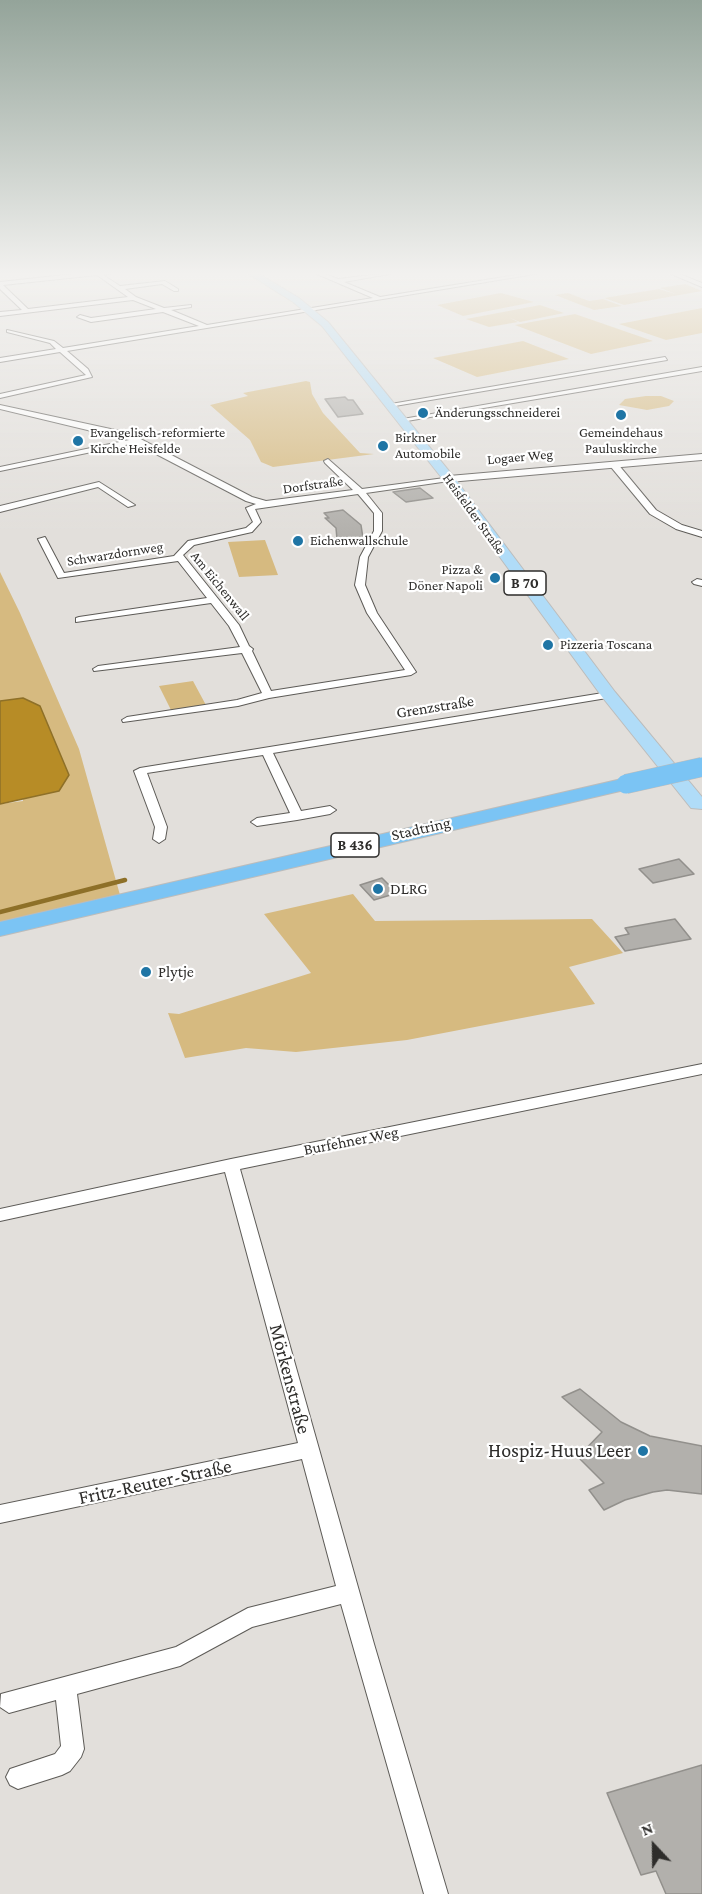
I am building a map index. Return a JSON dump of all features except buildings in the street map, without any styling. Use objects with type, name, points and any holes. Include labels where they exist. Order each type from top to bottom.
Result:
[{"type":"highway","name":"Stadtring","points":[[0,929],[419,830],[702,767]]},
{"type":"main road","name":"Heisfelder Straße","points":[[353,359],[448,479],[609,695],[701,805]]},
{"type":"street","points":[[0,396],[89,377],[86,370],[73,359]]},
{"type":"street","points":[[389,405],[663,359]]},
{"type":"street","points":[[401,420],[702,369]]},
{"type":"street","name":"Dorfstraße","points":[[0,407],[104,429],[138,440],[249,498],[266,504],[448,479]]},
{"type":"street","points":[[0,469],[138,440]]},
{"type":"street","name":"Logaer Weg","points":[[448,479],[702,458]]},
{"type":"street","name":"Dorfstraße","points":[[328,461],[361,492]]},
{"type":"street","points":[[614,465],[653,512],[679,527],[702,534]]},
{"type":"street","points":[[0,509],[99,484],[130,505]]},
{"type":"street","points":[[127,720],[411,672],[372,613],[360,585],[364,557],[375,540],[379,520],[372,503],[361,492]]},
{"type":"street","name":"Am Eichenwall","points":[[266,504],[250,508],[257,522],[249,530],[191,543],[180,551],[178,558],[234,625],[248,648],[268,695]]},
{"type":"street","name":"Schwarzdornweg","points":[[42,539],[61,576],[178,558]]},
{"type":"street","points":[[79,620],[212,600]]},
{"type":"street","points":[[98,669],[248,648]]},
{"type":"street","name":"Grenzstraße","points":[[159,839],[162,826],[140,771],[609,695]]},
{"type":"street","points":[[267,752],[297,816]]},
{"type":"street","points":[[257,822],[330,810]]},
{"type":"street","name":"Burfehner Weg","points":[[0,1215],[231,1165],[702,1069]]},
{"type":"street","name":"Mörkenstraße","points":[[231,1165],[349,1592],[436,1894]]},
{"type":"street","name":"Fritz-Reuter-Straße","points":[[0,1514],[310,1449]]},
{"type":"street","points":[[9,1702],[180,1656],[248,1618],[349,1592]]},
{"type":"street","points":[[18,1777],[62,1763],[73,1749],[65,1687]]},
{"type":"shaded area","points":[[436,359],[567,359],[477,377]]},
{"type":"shaded area","points":[[310,382],[312,394],[323,413],[360,453],[374,454],[273,467],[261,462],[250,440],[210,405],[248,396],[243,393]]},
{"type":"shaded area","points":[[661,396],[674,401],[669,406],[647,410],[619,405],[625,399]]},
{"type":"shaded area","points":[[265,540],[278,575],[239,577],[228,542]]},
{"type":"shaded area","points":[[0,572],[79,749],[120,895],[0,924],[0,804],[23,801],[23,698],[0,701]]},
{"type":"shaded area","points":[[193,681],[207,707],[172,712],[159,686]]},
{"type":"shaded area","points":[[23,698],[40,706],[69,775],[59,791],[0,804],[0,701]]},
{"type":"shaded area","points":[[353,894],[375,921],[592,919],[623,953],[569,967],[595,1004],[407,1040],[296,1052],[246,1048],[185,1058],[168,1013],[179,1014],[311,973],[264,914]]},
{"type":"waterway","points":[[0,912],[125,880]]},
{"type":"place","name":"Änderungsschneiderei","points":[[423,413]]},
{"type":"place","name":"Gemeindehaus Pauluskirche","points":[[621,415]]},
{"type":"place","name":"Evangelisch-reformierte Kirche Heisfelde","points":[[78,441]]},
{"type":"place","name":"Birkner Automobile","points":[[383,446]]},
{"type":"place","name":"Eichenwallschule","points":[[298,541]]},
{"type":"place","name":"Pizza & Döner Napoli","points":[[495,578]]},
{"type":"place","name":"Pizzeria Toscana","points":[[548,645]]},
{"type":"place","name":"DLRG","points":[[378,889]]},
{"type":"place","name":"Plytje","points":[[146,972]]},
{"type":"place","name":"Hospiz-Huus Leer","points":[[643,1451]]}]
